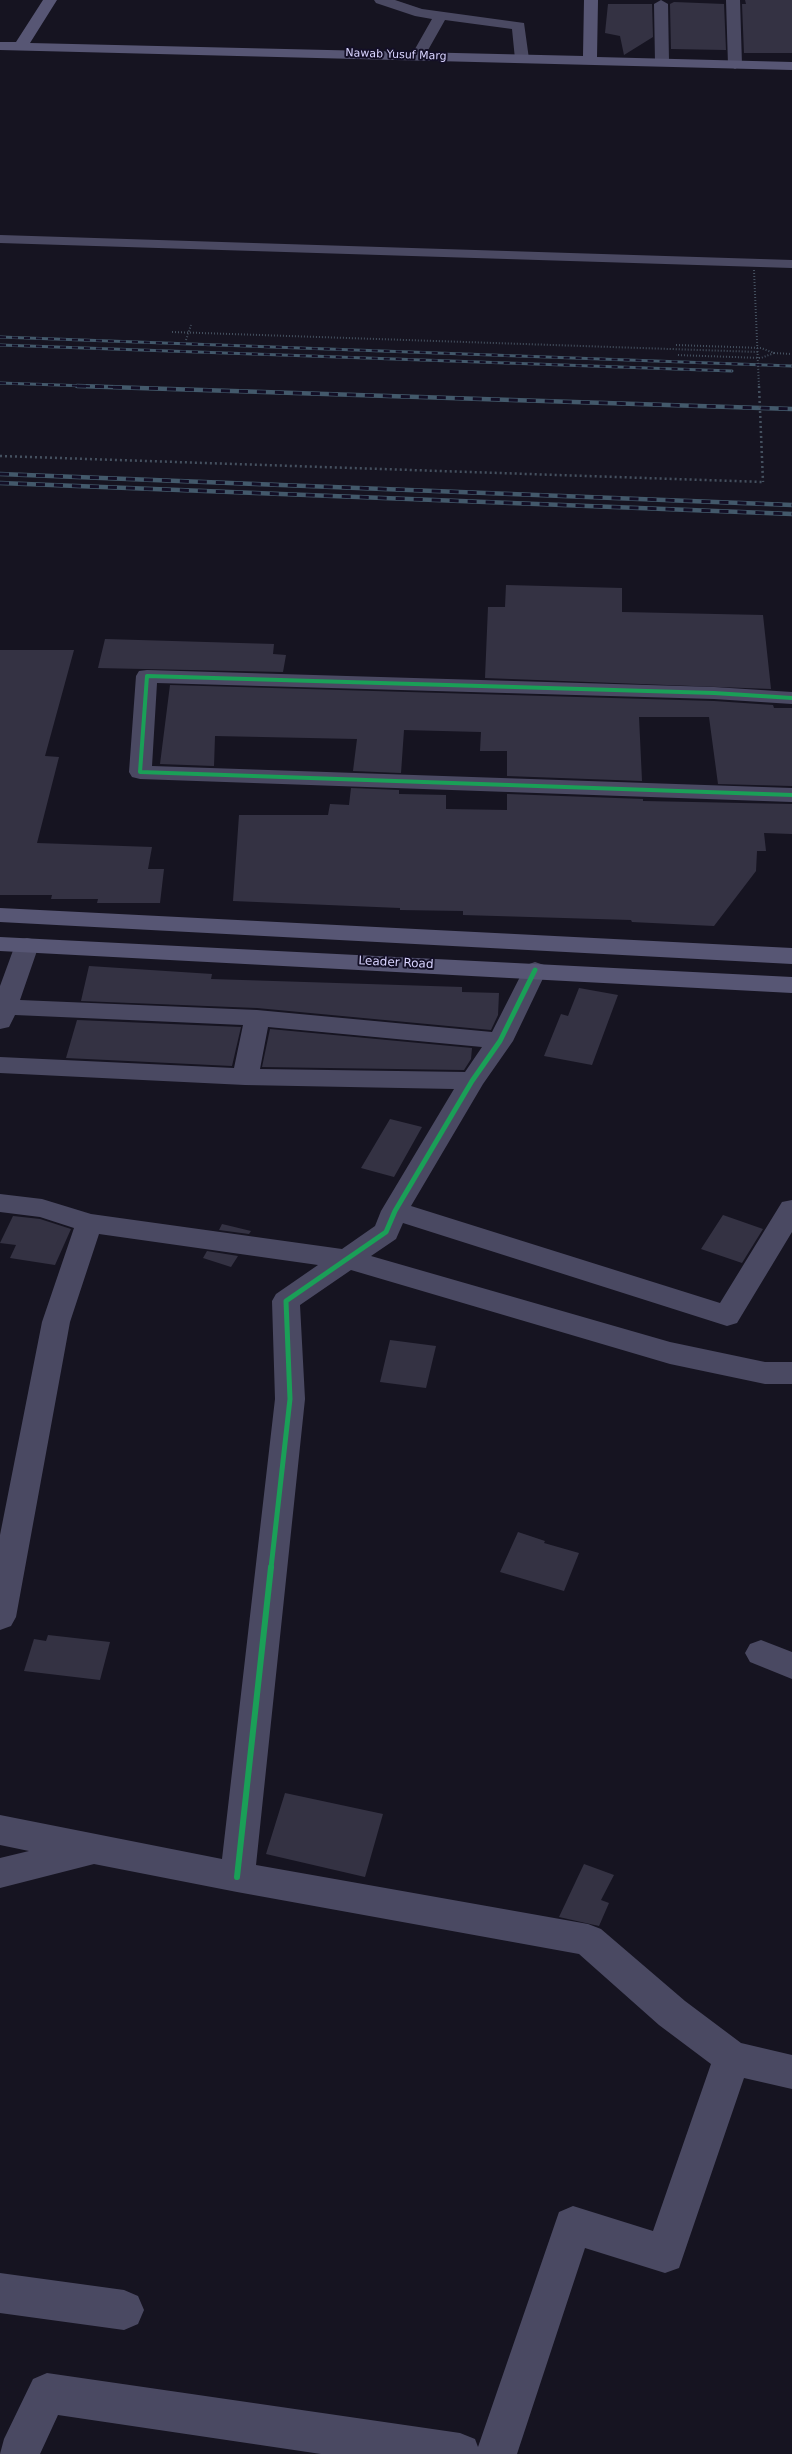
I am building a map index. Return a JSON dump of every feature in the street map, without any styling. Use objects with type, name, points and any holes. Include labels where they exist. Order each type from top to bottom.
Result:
[{"type":"main road","points":[[20,46],[50,0]]},
{"type":"main road","points":[[590,60],[591,0]]},
{"type":"main road","name":"Nawab Yusuf Marg","points":[[0,46],[792,66]]},
{"type":"main road","name":"Nawab Yusuf Marg","points":[[0,54],[792,74]]},
{"type":"main road","points":[[0,915],[792,956]]},
{"type":"main road","name":"Leader Road","points":[[0,944],[536,970],[792,985]]},
{"type":"street","points":[[381,0],[420,12],[519,26],[522,59]]},
{"type":"street","points":[[733,0],[735,65]]},
{"type":"street","points":[[660,4],[662,62]]},
{"type":"street","points":[[418,56],[441,15]]},
{"type":"street","points":[[792,698],[704,693],[147,676],[140,772],[792,795]]},
{"type":"street","points":[[28,945],[3,1014],[257,1018],[500,1041]]},
{"type":"street","points":[[236,1877],[290,1399],[286,1302],[386,1232],[395,1211],[472,1081],[500,1041],[536,970]]},
{"type":"street","points":[[245,1077],[257,1018]]},
{"type":"street","points":[[0,1065],[245,1077],[472,1081]]},
{"type":"street","points":[[0,1203],[42,1208],[89,1223],[347,1259],[670,1353],[765,1373],[792,1373]]},
{"type":"street","points":[[395,1211],[727,1316],[792,1209]]},
{"type":"street","points":[[0,1617],[56,1322],[89,1223]]},
{"type":"street","points":[[761,1653],[792,1666]]},
{"type":"street","points":[[0,1830],[236,1877],[588,1940],[672,2013],[732,2058],[792,2072]]},
{"type":"street","points":[[0,1873],[96,1849]]},
{"type":"street","points":[[496,2454],[573,2225],[665,2254],[732,2058]]},
{"type":"street","points":[[0,2293],[124,2310]]},
{"type":"street","points":[[19,2454],[47,2393],[460,2454]]},
{"type":"lane","points":[[0,239],[792,264]]},
{"type":"path","points":[[0,456],[763,482],[754,270]]},
{"type":"path","points":[[186,340],[191,325]]},
{"type":"path","points":[[172,332],[758,352]]},
{"type":"path","points":[[774,353],[761,358],[676,356],[676,343],[761,348],[774,353],[792,354]]},
{"type":"building","points":[[745,0],[792,0],[792,53],[744,53],[742,4],[746,4]]},
{"type":"building","points":[[674,2],[724,4],[726,50],[671,49],[670,4]]},
{"type":"building","points":[[608,4],[652,4],[653,37],[624,55],[620,36],[605,33]]},
{"type":"building","points":[[506,585],[622,588],[622,612],[763,615],[771,689],[485,678],[488,607],[505,607]]},
{"type":"building","points":[[105,639],[274,644],[273,654],[286,655],[283,672],[98,668]]},
{"type":"building","points":[[0,650],[74,650],[45,756],[59,757],[37,843],[152,847],[148,869],[164,869],[160,903],[97,903],[98,899],[51,899],[52,895],[0,895]]},
{"type":"building","points":[[170,685],[714,701],[773,705],[774,708],[792,708],[792,786],[718,784],[709,717],[639,717],[642,781],[507,776],[507,751],[480,751],[481,732],[404,730],[401,773],[353,771],[357,739],[215,736],[214,766],[160,764]]},
{"type":"building","points":[[351,788],[399,790],[399,794],[446,795],[446,809],[507,810],[507,794],[643,799],[643,801],[792,804],[792,834],[764,833],[766,851],[757,851],[756,871],[714,926],[632,922],[631,920],[463,915],[463,911],[400,910],[400,908],[233,901],[239,815],[328,815],[330,804],[349,805]]},
{"type":"building","points":[[89,966],[212,974],[211,979],[462,987],[462,992],[499,993],[498,1015],[491,1030],[257,1008],[81,1001]]},
{"type":"building","points":[[579,988],[618,995],[592,1065],[544,1056],[561,1014],[568,1016]]},
{"type":"building","points":[[77,1020],[241,1027],[232,1066],[66,1058]]},
{"type":"building","points":[[270,1029],[472,1048],[471,1059],[464,1070],[262,1067]]},
{"type":"building","points":[[390,1119],[422,1127],[394,1177],[361,1168]]},
{"type":"building","points":[[723,1215],[763,1229],[742,1263],[701,1249]]},
{"type":"building","points":[[13,1216],[40,1219],[71,1229],[55,1265],[10,1258],[16,1245],[0,1243]]},
{"type":"building","points":[[222,1224],[251,1231],[249,1234],[219,1230]]},
{"type":"building","points":[[207,1251],[238,1256],[231,1267],[203,1258]]},
{"type":"building","points":[[390,1340],[436,1346],[426,1388],[380,1382]]},
{"type":"building","points":[[518,1532],[545,1541],[544,1543],[579,1553],[564,1591],[500,1572]]},
{"type":"building","points":[[48,1635],[110,1642],[100,1680],[24,1671],[34,1639],[46,1641]]},
{"type":"building","points":[[285,1793],[383,1814],[365,1877],[266,1854]]},
{"type":"building","points":[[584,1864],[614,1875],[601,1900],[609,1903],[599,1926],[559,1917]]},
{"type":"railway","points":[[0,337],[792,366]]},
{"type":"railway","points":[[0,345],[732,371]]},
{"type":"railway","points":[[0,383],[115,387]]},
{"type":"railway","points":[[77,386],[792,409]]},
{"type":"railway","points":[[0,474],[792,505]]},
{"type":"railway","points":[[0,483],[792,514]]},
{"type":"cycle path","points":[[792,698],[714,693],[147,676],[140,772],[792,795]]},
{"type":"cycle path","points":[[237,1877],[290,1399],[286,1301],[386,1232],[395,1211],[472,1081],[500,1041],[535,970]]}]
